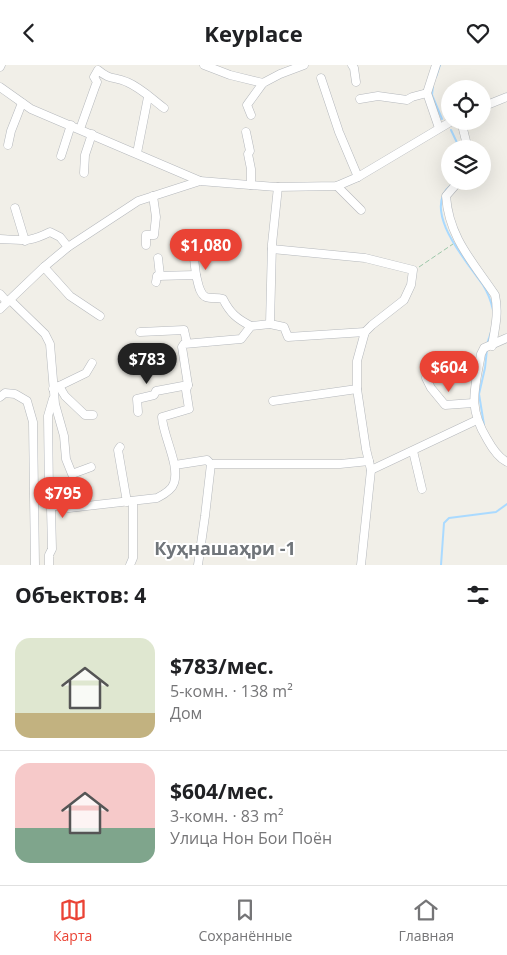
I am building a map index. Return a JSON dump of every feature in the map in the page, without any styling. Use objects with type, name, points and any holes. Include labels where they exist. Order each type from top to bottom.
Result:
[{"type":"street","points":[[204,65],[230,75],[263,83]]},
{"type":"street","points":[[250,115],[247,105],[263,83],[304,65]]},
{"type":"street","points":[[352,65],[356,82]]},
{"type":"street","points":[[0,87],[31,109],[200,181],[278,187],[337,186],[358,177],[439,128],[427,93],[436,65]]},
{"type":"street","points":[[97,67],[104,75],[126,81],[164,108]]},
{"type":"street","points":[[80,129],[97,81],[94,77],[97,67]]},
{"type":"street","points":[[322,78],[340,132],[358,177]]},
{"type":"street","points":[[360,99],[378,96],[407,100],[427,93]]},
{"type":"street","points":[[136,153],[148,97]]},
{"type":"street","points":[[491,103],[507,97]]},
{"type":"street","points":[[8,145],[11,131],[22,103]]},
{"type":"street","points":[[61,155],[71,125]]},
{"type":"street","points":[[246,132],[250,151],[248,154],[251,169],[251,185]]},
{"type":"street","points":[[84,173],[85,155],[92,134]]},
{"type":"street","points":[[0,309],[68,247],[138,201],[200,181]]},
{"type":"street","points":[[337,186],[360,210]]},
{"type":"street","points":[[270,323],[272,249],[278,187]]},
{"type":"street","points":[[451,190],[446,196],[447,208],[458,242],[496,295],[498,305],[497,321],[488,347]]},
{"type":"street","points":[[146,245],[146,235],[154,235],[156,217],[153,196]]},
{"type":"street","points":[[15,208],[25,241]]},
{"type":"street","points":[[0,239],[35,240],[50,233],[60,237],[68,247]]},
{"type":"street","points":[[186,244],[194,258],[196,275],[203,294],[206,297],[223,299],[230,313],[251,326],[270,323],[284,327],[288,337],[365,332]]},
{"type":"street","points":[[272,249],[364,258],[413,270],[411,285],[404,300],[365,332],[357,361],[356,389],[371,470],[361,565]]},
{"type":"street","points":[[158,258],[158,279],[196,275]]},
{"type":"street","points":[[44,267],[70,296],[100,316]]},
{"type":"street","points":[[0,294],[45,335],[51,351],[66,459],[72,474],[91,467]]},
{"type":"street","points":[[54,506],[69,508],[157,499],[167,493],[174,483],[175,465],[162,417],[189,409],[186,390],[188,385],[182,347],[187,343],[241,339],[251,326]]},
{"type":"street","points":[[140,333],[184,330],[187,343]]},
{"type":"street","points":[[507,338],[488,347],[481,354],[473,403],[477,420],[492,447],[507,462]]},
{"type":"street","points":[[49,565],[49,555],[52,549],[52,507],[54,506],[49,494],[48,416],[56,390],[86,373],[92,363]]},
{"type":"street","points":[[426,378],[431,388],[445,405],[473,403]]},
{"type":"street","points":[[138,412],[137,399],[154,395],[156,391],[188,385]]},
{"type":"street","points":[[273,401],[356,389]]},
{"type":"street","points":[[56,390],[66,396],[85,415],[93,415]]},
{"type":"street","points":[[0,397],[5,393],[15,394],[27,401],[33,422],[35,565]]},
{"type":"street","points":[[371,470],[477,420]]},
{"type":"street","points":[[120,447],[118,450],[130,502],[133,558],[130,565]]},
{"type":"street","points":[[413,451],[422,489]]},
{"type":"street","points":[[175,465],[207,460],[211,464],[340,464],[369,461]]},
{"type":"street","points":[[198,565],[211,464]]},
{"type":"path","points":[[413,270],[421,267],[452,245]]},
{"type":"waterway","points":[[436,77],[440,65]]},
{"type":"waterway","points":[[433,86],[432,95],[441,117]]},
{"type":"waterway","points":[[451,130],[456,140]]},
{"type":"waterway","points":[[447,190],[443,196],[441,208],[444,222],[458,250],[485,288],[493,310]]},
{"type":"waterway","points":[[487,344],[491,332]]},
{"type":"waterway","points":[[484,425],[479,394],[487,349]]},
{"type":"waterway","points":[[441,565],[444,523],[449,518],[496,512],[507,504]]},
{"type":"district","name":"Куҳнашаҳри -1","points":[[225,549]]}]
